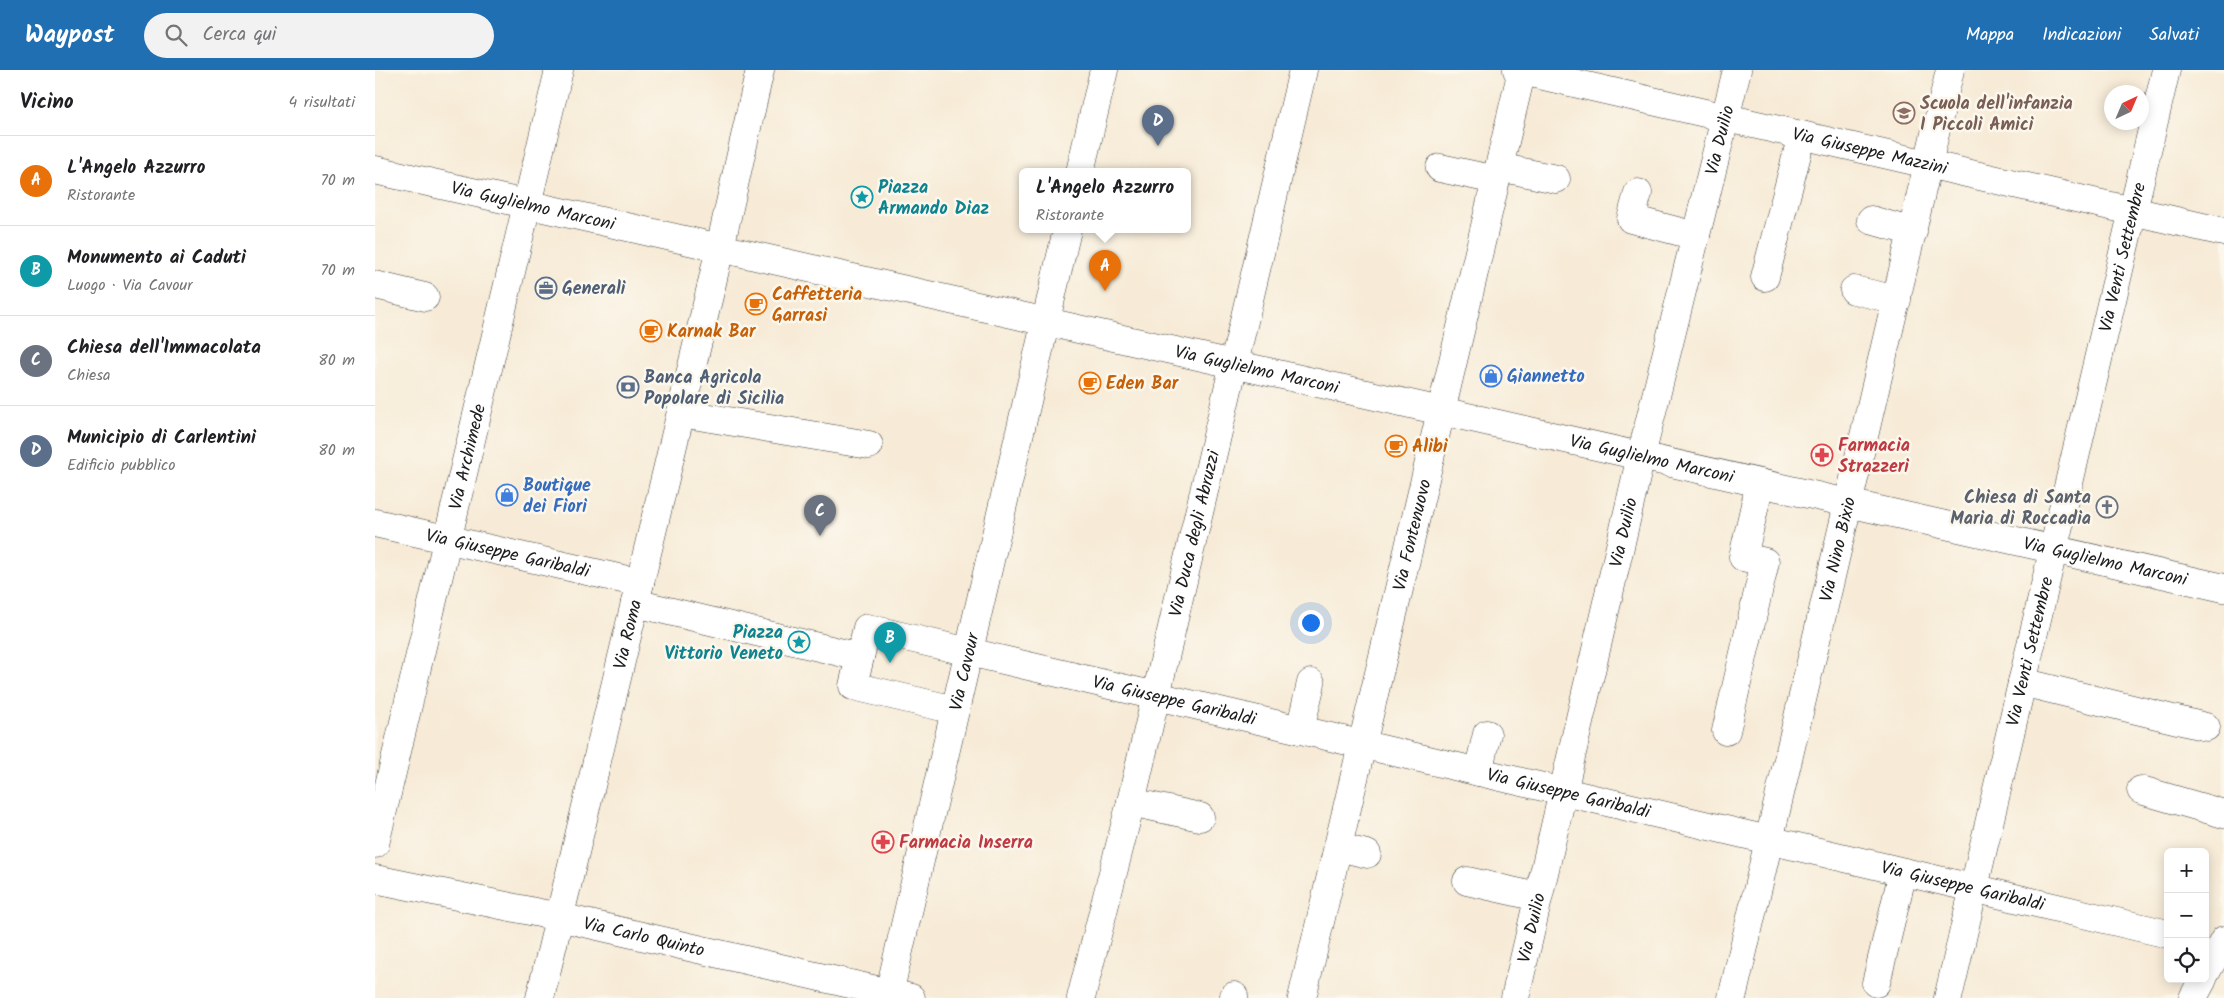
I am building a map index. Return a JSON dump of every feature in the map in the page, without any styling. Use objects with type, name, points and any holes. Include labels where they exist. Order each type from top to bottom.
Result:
[{"type":"street","name":"Via Archimede","points":[[375,844],[559,70]]},
{"type":"street","name":"Via Roma","points":[[539,998],[718,260],[761,70]]},
{"type":"street","points":[[1082,168],[1104,70]]},
{"type":"street","name":"Via Duca degli Abruzzi","points":[[1081,998],[1131,802],[1303,70]]},
{"type":"street","name":"Via Giuseppe Mazzini","points":[[1520,70],[2224,232]]},
{"type":"street","name":"Via Fontenuovo","points":[[1302,998],[1363,746],[1520,70]]},
{"type":"street","name":"Via Duilio","points":[[1515,998],[1641,456],[1737,70]]},
{"type":"street","name":"Via Nino Bixio","points":[[1732,998],[1950,70]]},
{"type":"street","name":"Via Venti Settembre","points":[[1948,998],[2166,70]]},
{"type":"street","points":[[1765,277],[1802,135]]},
{"type":"street","points":[[1440,168],[1556,179]]},
{"type":"street","name":"Via Guglielmo Marconi","points":[[375,170],[693,241],[718,260],[1044,335],[1078,330],[2224,588]]},
{"type":"street","points":[[1638,193],[1631,219],[1696,236]]},
{"type":"street","points":[[1871,220],[1913,232]]},
{"type":"street","name":"Via Cavour","points":[[896,996],[955,710],[1066,233]]},
{"type":"street","points":[[375,285],[425,297]]},
{"type":"street","points":[[1854,290],[1897,300]]},
{"type":"street","points":[[681,413],[869,446]]},
{"type":"street","points":[[1726,731],[1765,562],[1743,557],[1759,483]]},
{"type":"street","name":"Via Giuseppe Garibaldi","points":[[375,523],[448,539],[860,657],[867,628],[2164,933]]},
{"type":"street","points":[[860,657],[853,686],[955,710]]},
{"type":"street","points":[[2022,682],[2206,727]]},
{"type":"street","points":[[1300,730],[1311,683]]},
{"type":"street","points":[[1478,772],[1487,734]]},
{"type":"street","points":[[2141,790],[2224,814]]},
{"type":"street","points":[[1131,802],[1200,817]]},
{"type":"street","points":[[1338,847],[1367,854]]},
{"type":"street","points":[[1876,983],[1903,872]]},
{"type":"street","name":"Via Carlo Quinto","points":[[375,879],[559,917],[896,996]]},
{"type":"street","points":[[1467,881],[1538,897]]},
{"type":"street","points":[[2209,963],[2216,943]]},
{"type":"street","points":[[2193,998],[2201,983]]},
{"type":"place","name":"Scuola dell'infanzia I Piccoli Amici","points":[[1904,113]]},
{"type":"place","name":"Municipio di Carlentini","points":[[1158,146]]},
{"type":"place","name":"Piazza Armando Diaz","points":[[862,197]]},
{"type":"place","name":"Generali","points":[[546,288]]},
{"type":"place","name":"L'Angelo Azzurro","points":[[1105,291]]},
{"type":"place","name":"Caffetteria Garrasi","points":[[756,304]]},
{"type":"place","name":"Karnak Bar","points":[[651,331]]},
{"type":"place","name":"Giannetto","points":[[1491,376]]},
{"type":"place","name":"Eden Bar","points":[[1090,383]]},
{"type":"place","name":"Banca Agricola Popolare di Sicilia","points":[[628,387]]},
{"type":"place","name":"Alibi","points":[[1396,446]]},
{"type":"place","name":"Farmacia Strazzeri","points":[[1822,455]]},
{"type":"place","name":"Boutique dei Fiori","points":[[507,495]]},
{"type":"place","name":"Chiesa di Santa Maria di Roccadia","points":[[2107,507]]},
{"type":"place","name":"Chiesa dell'Immacolata","points":[[820,536]]},
{"type":"place","name":"Piazza Vittorio Veneto","points":[[799,642]]},
{"type":"place","name":"Monumento ai Caduti","points":[[890,663]]},
{"type":"place","name":"Farmacia Inserra","points":[[883,842]]}]
